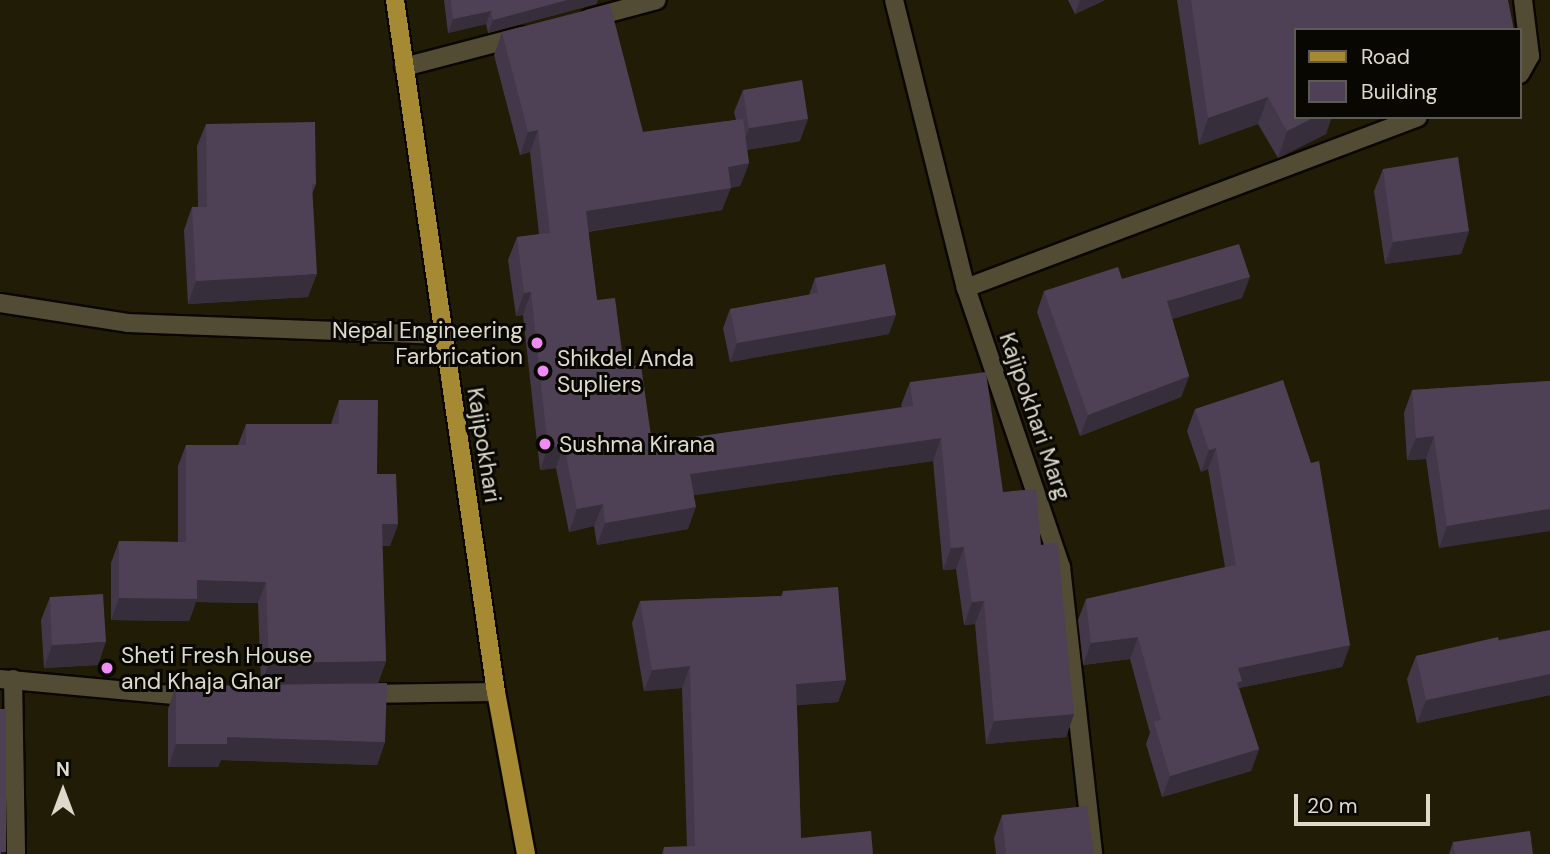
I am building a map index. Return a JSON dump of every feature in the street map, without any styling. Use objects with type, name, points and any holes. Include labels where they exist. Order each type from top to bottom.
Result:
[{"type":"main road","name":"Kajipokhari","points":[[395,0],[496,692],[526,854]]},
{"type":"street","points":[[572,23],[657,0]]},
{"type":"street","name":"Kajipokhari Marg","points":[[894,0],[966,288],[1061,567],[1093,854]]},
{"type":"street","points":[[1522,70],[1530,56],[1523,0]]},
{"type":"street","points":[[404,68],[546,30]]},
{"type":"street","points":[[966,288],[1413,119]]},
{"type":"street","points":[[0,303],[127,323],[442,335]]},
{"type":"street","points":[[16,854],[6,679],[171,698],[212,697]]},
{"type":"street","points":[[347,695],[496,692]]},
{"type":"building","points":[[451,0],[567,0],[493,20],[491,11],[453,19]]},
{"type":"building","points":[[1191,0],[1508,0],[1514,28],[1294,28],[1294,119],[1311,119],[1287,131],[1268,97],[1208,118]]},
{"type":"building","points":[[610,4],[643,132],[743,119],[749,163],[728,167],[731,188],[586,211],[597,300],[615,298],[624,367],[641,365],[652,443],[913,406],[910,382],[986,372],[1003,492],[1036,489],[1041,545],[1057,542],[1074,714],[994,721],[984,601],[972,602],[964,547],[951,548],[941,438],[690,474],[696,507],[605,523],[603,504],[577,509],[564,445],[548,448],[531,292],[524,293],[517,237],[550,233],[538,130],[528,132],[502,32]]},
{"type":"building","points":[[802,80],[808,119],[749,128],[743,90]]},
{"type":"building","points":[[315,122],[316,184],[312,184],[317,274],[196,281],[192,207],[207,207],[206,124]]},
{"type":"building","points":[[1458,157],[1469,231],[1393,242],[1383,169]]},
{"type":"building","points":[[1239,244],[1250,277],[1167,301],[1189,376],[1088,415],[1044,291],[1118,267],[1122,279]]},
{"type":"building","points":[[885,264],[896,315],[737,343],[730,309],[818,293],[815,278]]},
{"type":"building","points":[[1283,380],[1311,463],[1319,461],[1350,645],[1238,668],[1242,681],[1237,683],[1259,749],[1170,776],[1154,722],[1161,720],[1138,637],[1091,643],[1086,599],[1236,565],[1216,448],[1209,450],[1195,409]]},
{"type":"building","points":[[1550,381],[1550,509],[1447,526],[1434,436],[1416,438],[1412,390]]},
{"type":"building","points":[[339,400],[378,400],[377,474],[396,474],[398,524],[382,524],[386,661],[269,663],[266,582],[197,580],[197,599],[119,598],[119,541],[186,542],[186,445],[246,445],[246,424],[339,424]]},
{"type":"building","points":[[838,587],[846,680],[796,684],[801,838],[871,831],[873,854],[664,854],[664,847],[695,846],[690,666],[652,670],[640,601],[783,596],[783,591]]},
{"type":"building","points":[[103,594],[106,642],[52,645],[50,597]]},
{"type":"building","points":[[1550,630],[1550,674],[1426,700],[1416,656],[1498,637],[1499,641]]},
{"type":"building","points":[[387,683],[385,742],[227,737],[227,744],[176,744],[176,686]]},
{"type":"building","points":[[0,709],[6,709],[6,852],[1,854],[0,854]]},
{"type":"building","points":[[1087,806],[1094,854],[1006,854],[1002,815]]},
{"type":"building","points":[[1530,831],[1533,854],[1455,854],[1453,842]]},
{"type":"place","name":"Nepal Engineering Farbrication","points":[[537,343]]},
{"type":"place","name":"Shikdel Anda Supliers","points":[[543,371]]},
{"type":"place","name":"Sushma Kirana","points":[[545,444]]},
{"type":"place","name":"Sheti Fresh House and Khaja Ghar","points":[[107,668]]}]
